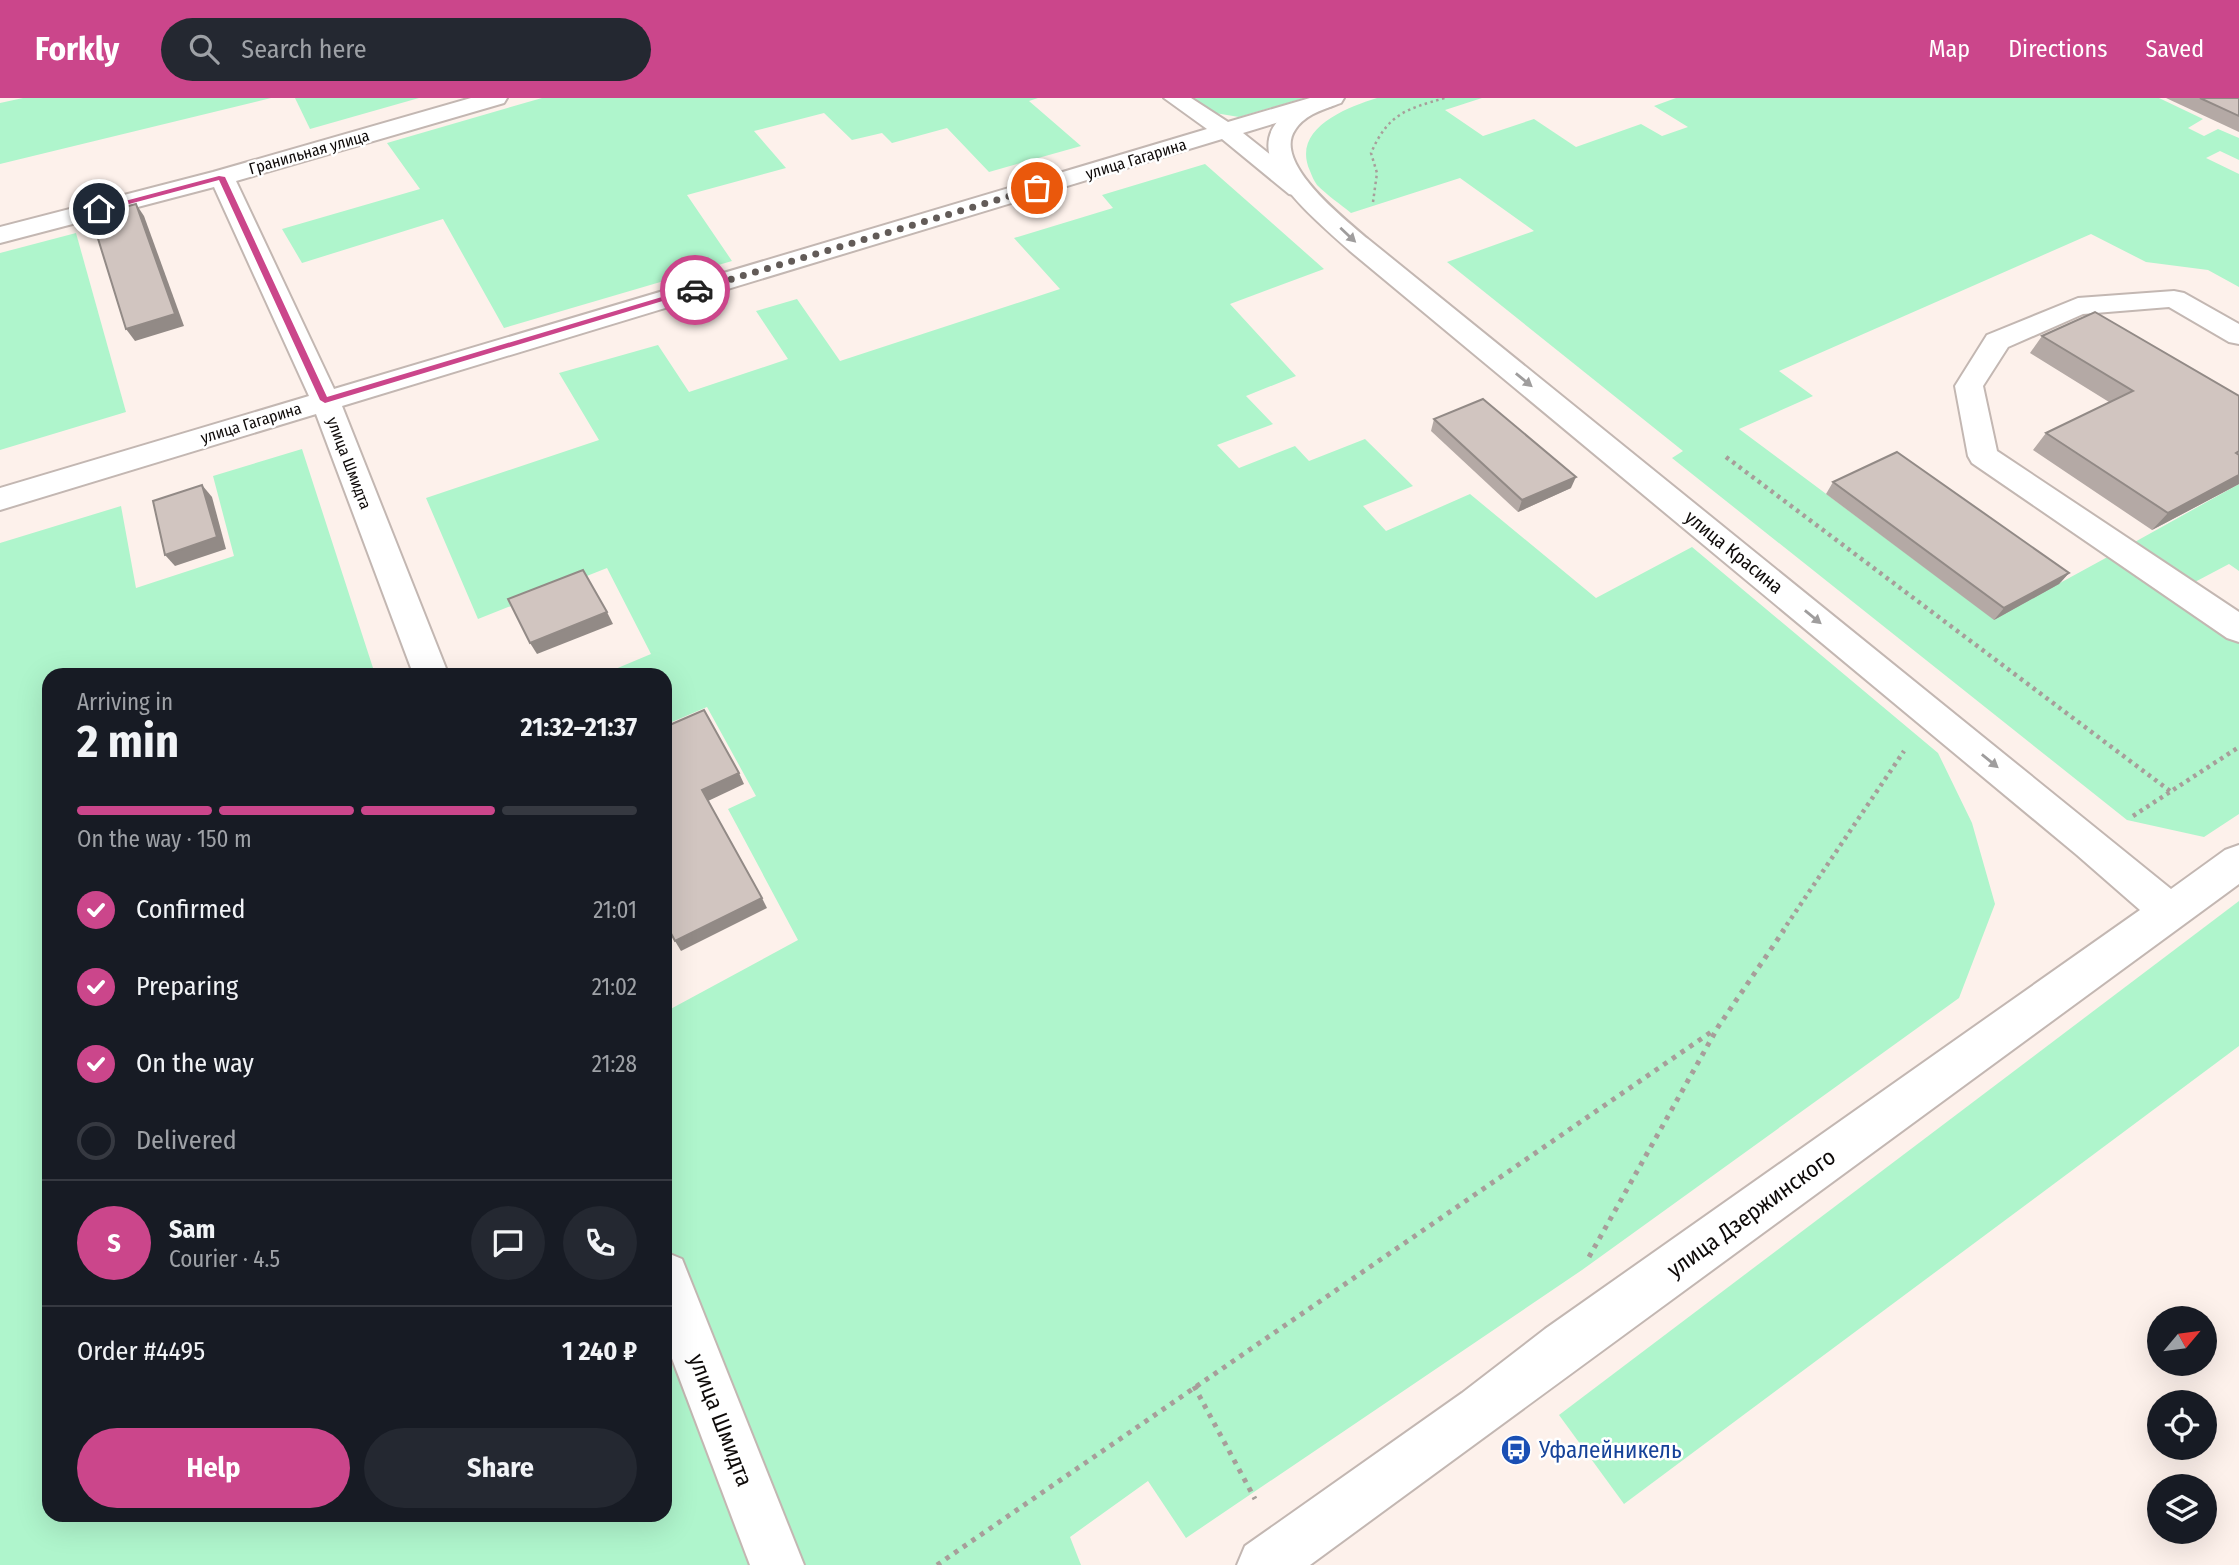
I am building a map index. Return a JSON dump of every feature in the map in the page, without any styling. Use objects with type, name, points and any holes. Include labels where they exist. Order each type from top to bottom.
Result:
[{"type":"street","name":"Гранильная улица","points":[[0,235],[222,177],[496,98]]},
{"type":"street","points":[[1175,98],[1226,131],[1298,189]]},
{"type":"street","points":[[1298,189],[1282,165],[1278,142],[1284,126],[1302,111],[1329,99]]},
{"type":"street","name":"улица Гагарина","points":[[0,499],[1329,99]]},
{"type":"street","name":"улица Шмидта","points":[[222,177],[325,400],[429,668]]},
{"type":"street","name":"улица Красина","points":[[1298,189],[1359,245],[2091,844],[2171,913]]},
{"type":"street","points":[[2239,336],[2174,299],[2078,306],[1997,341],[1969,386],[1983,456],[2239,629]]},
{"type":"street","name":"улица Дзержинского","points":[[1274,1558],[2239,862]]},
{"type":"street","name":"улица Шмидта","points":[[672,1294],[777,1565]]},
{"type":"path","points":[[1359,245],[1375,227],[1373,206],[1377,173],[1371,153],[1380,130],[1404,111],[1445,98]]},
{"type":"path","points":[[1726,457],[2170,792]]},
{"type":"path","points":[[2091,844],[2239,747]]},
{"type":"path","points":[[1563,1347],[1582,1269],[1718,1027],[1906,748]]},
{"type":"path","points":[[937,1565],[1718,1027]]},
{"type":"path","points":[[1194,1386],[1274,1558]]},
{"type":"green space","points":[[23,98],[271,98],[0,164],[0,103]]},
{"type":"green space","points":[[295,98],[419,98],[310,129]]},
{"type":"green space","points":[[542,98],[1038,98],[1029,101],[1081,146],[989,172],[947,128],[892,143],[882,133],[852,140],[824,113],[754,131],[786,168],[687,195],[732,261],[504,328],[443,219],[302,263],[282,229],[420,189],[387,143]]},
{"type":"green space","points":[[1192,98],[1304,98],[1239,117],[1209,112]]},
{"type":"green space","points":[[1377,98],[1482,98],[1445,110],[1483,136],[1534,119],[1576,147],[1641,124],[1662,136],[1688,127],[1654,106],[1676,98],[2159,98],[2203,119],[2188,128],[2204,136],[2218,129],[2239,138],[2239,160],[2220,151],[2206,158],[2239,174],[2239,287],[2208,270],[2146,262],[2091,234],[1779,371],[1813,396],[1739,429],[1994,619],[2113,554],[2239,640],[2239,814],[2204,837],[2127,820],[1672,458],[1683,451],[1447,262],[1534,231],[1460,178],[1351,213],[1329,196],[1317,185],[1311,173],[1306,156],[1308,143],[1324,122]]},
{"type":"green space","points":[[1205,164],[1324,269],[1230,304],[1296,376],[1246,396],[1273,424],[1217,445],[1239,468],[1295,446],[1309,461],[1365,439],[1413,486],[1363,506],[1386,531],[1470,494],[1596,598],[1692,547],[1938,753],[1972,823],[1995,904],[1959,998],[1582,1270],[1186,1538],[1148,1481],[1070,1537],[1081,1565],[0,1565],[0,543],[121,506],[136,588],[234,556],[213,476],[302,449],[373,668],[42,668],[42,1522],[672,1522],[672,1008],[798,940],[728,809],[756,796],[707,707],[672,722],[672,668],[618,668],[651,654],[607,568],[478,619],[426,498],[599,440],[559,373],[658,345],[689,392],[788,359],[756,311],[797,299],[840,361],[1060,289],[1014,238],[1113,208],[1102,195]]},
{"type":"green space","points":[[76,233],[126,412],[0,450],[0,253]]},
{"type":"green space","points":[[2239,484],[2239,571],[2229,564],[2193,583],[2133,543]]},
{"type":"green space","points":[[2239,901],[2239,1046],[1624,1504],[1559,1415]]},
{"type":"building","points":[[2200,98],[2239,98],[2239,116]]},
{"type":"building","points":[[136,204],[175,314],[126,329],[91,216]]},
{"type":"building","points":[[2095,312],[2239,396],[2239,451],[2236,453],[2239,455],[2239,475],[2168,513],[2046,433],[2133,391],[2042,336]]},
{"type":"building","points":[[1483,399],[1576,477],[1522,500],[1434,419]]},
{"type":"building","points":[[1897,452],[2069,573],[2004,608],[1833,482]]},
{"type":"building","points":[[202,485],[217,537],[165,555],[153,501]]},
{"type":"building","points":[[583,570],[607,612],[530,643],[508,599]]},
{"type":"building","points":[[704,710],[739,773],[702,790],[762,898],[675,941],[672,935],[672,724]]},
{"type":"way so far","points":[[695,290],[1037,188]]},
{"type":"place","name":"Уфалейникель","points":[[1516,1450]]},
{"type":"route","points":[[99,209],[222,177],[325,400],[695,290]]}]
